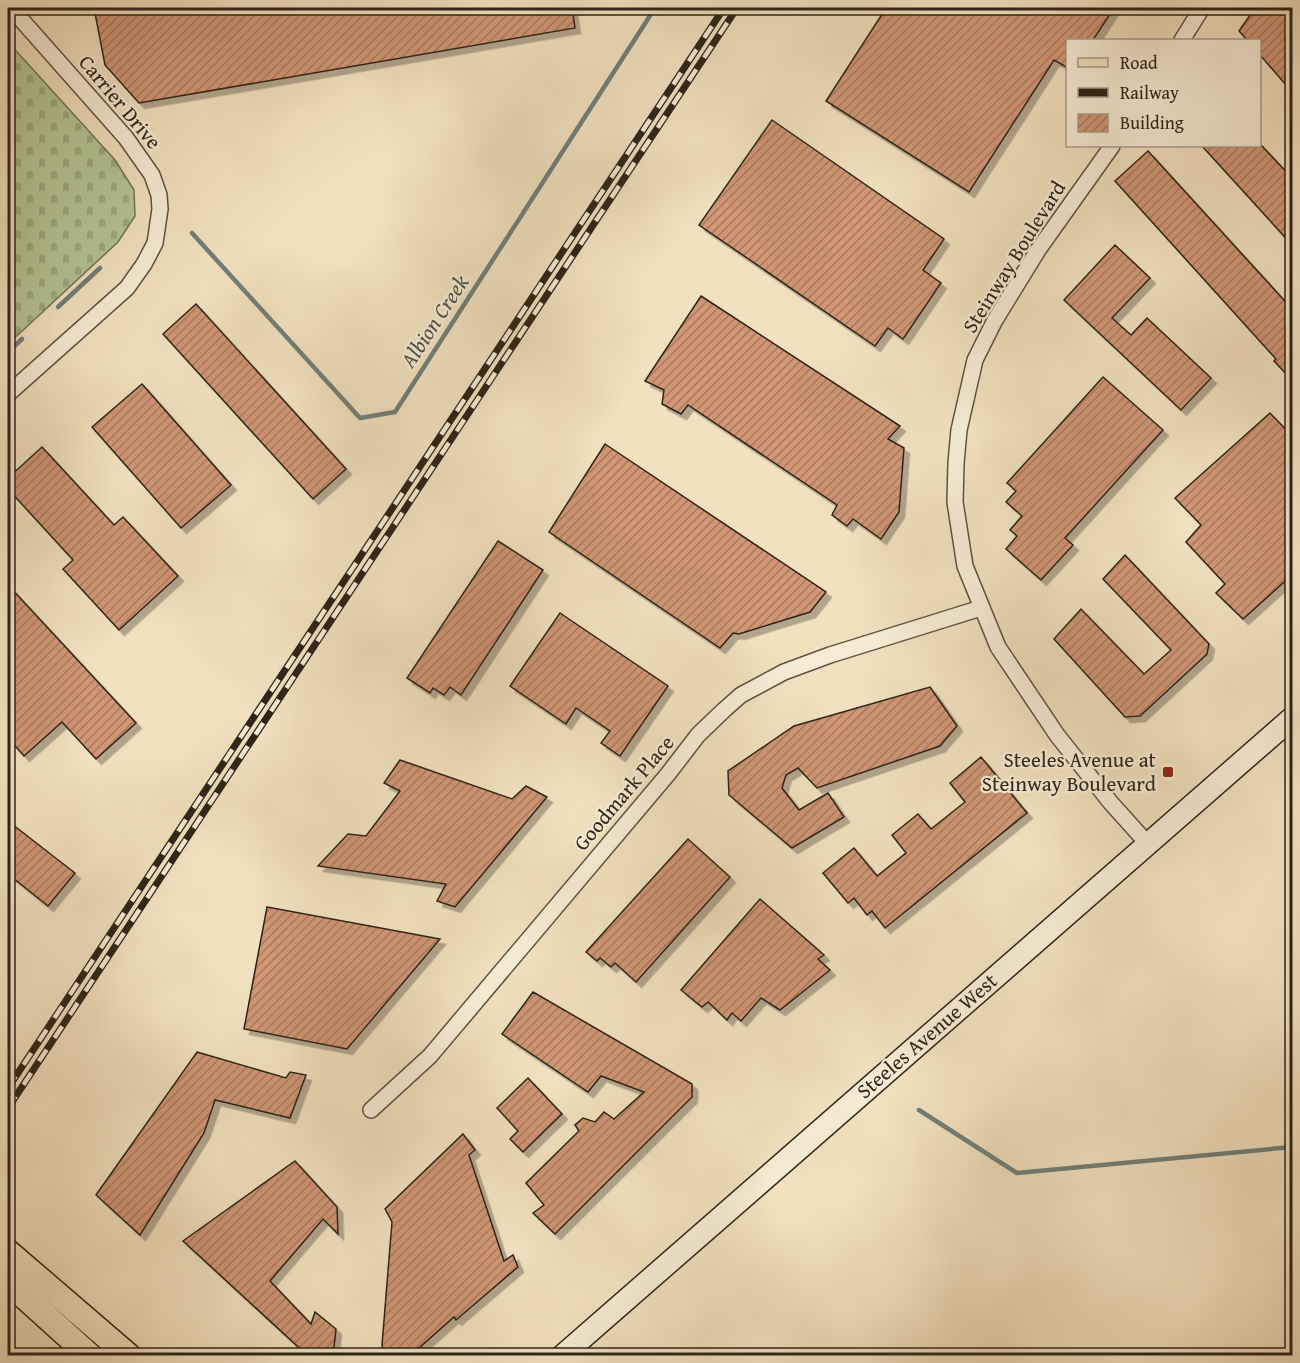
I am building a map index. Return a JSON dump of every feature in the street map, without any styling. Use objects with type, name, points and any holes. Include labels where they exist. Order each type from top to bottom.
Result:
[{"type":"main road","name":"Steeles Avenue West","points":[[562,1356],[1147,843],[1293,718]]},
{"type":"main road","points":[[8,1251],[129,1356]]},
{"type":"main road","points":[[8,1282],[90,1356]]},
{"type":"street","name":"Carrier Drive","points":[[8,394],[127,288],[155,243],[160,209],[159,195],[152,175],[126,138],[11,8]]},
{"type":"street","points":[[1183,39],[1202,8]]},
{"type":"street","name":"Steinway Boulevard","points":[[1111,147],[1038,250],[994,320],[975,360],[959,430],[955,502],[965,566],[998,647],[1033,702],[1111,803],[1147,843]]},
{"type":"street","name":"Goodmark Place","points":[[371,1110],[430,1056],[668,774],[698,735],[741,695],[784,672],[821,658],[981,608]]},
{"type":"green space","points":[[8,42],[115,160],[134,190],[135,216],[118,242],[8,344]]},
{"type":"building","points":[[94,8],[572,8],[575,28],[139,103],[105,65]]},
{"type":"building","points":[[886,8],[1114,8],[1094,39],[1066,39],[1066,67],[1054,60],[969,192],[826,101]]},
{"type":"building","points":[[1255,8],[1293,8],[1293,93],[1261,56],[1261,39],[1246,39],[1239,31]]},
{"type":"building","points":[[772,120],[944,239],[923,270],[941,283],[903,339],[888,328],[875,346],[699,225]]},
{"type":"building","points":[[1262,146],[1293,179],[1293,246],[1203,147]]},
{"type":"building","points":[[1148,151],[1293,310],[1293,381],[1274,361],[1276,359],[1115,181]]},
{"type":"building","points":[[1115,245],[1150,278],[1112,318],[1131,335],[1147,318],[1211,378],[1181,410],[1064,300]]},
{"type":"building","points":[[701,296],[900,426],[888,439],[904,448],[899,512],[881,539],[853,519],[847,526],[832,515],[837,505],[688,405],[681,414],[662,404],[664,390],[645,381]]},
{"type":"building","points":[[196,304],[346,469],[313,499],[163,334]]},
{"type":"building","points":[[1103,377],[1163,430],[1065,538],[1073,545],[1041,580],[1006,549],[1017,536],[1010,530],[1022,516],[1006,502],[1016,491],[1007,483]]},
{"type":"building","points":[[142,384],[231,485],[181,528],[92,427]]},
{"type":"building","points":[[1270,413],[1293,437],[1293,574],[1243,619],[1216,593],[1225,584],[1186,542],[1201,525],[1175,498]]},
{"type":"building","points":[[605,444],[826,592],[810,612],[739,634],[733,633],[720,648],[549,532]]},
{"type":"building","points":[[42,447],[114,525],[123,517],[178,576],[119,630],[63,569],[73,560],[8,489],[8,478]]},
{"type":"building","points":[[498,541],[543,570],[461,695],[450,687],[444,695],[433,688],[430,693],[407,678]]},
{"type":"building","points":[[1125,555],[1209,644],[1207,654],[1140,716],[1125,717],[1054,639],[1081,609],[1144,674],[1171,650],[1103,579]]},
{"type":"building","points":[[8,585],[136,723],[96,759],[62,722],[24,756],[8,738]]},
{"type":"building","points":[[560,613],[668,686],[620,756],[601,743],[610,731],[576,708],[566,724],[510,686]]},
{"type":"building","points":[[930,687],[957,726],[940,746],[817,788],[798,768],[786,775],[782,788],[799,810],[828,793],[844,817],[792,848],[729,795],[728,771],[794,726]]},
{"type":"building","points":[[981,757],[1027,813],[885,928],[872,911],[867,915],[854,898],[848,903],[823,873],[854,848],[877,876],[906,853],[892,835],[918,814],[931,829],[965,802],[950,783]]},
{"type":"building","points":[[400,760],[512,799],[526,786],[547,797],[455,907],[437,901],[446,884],[318,866],[348,834],[366,836],[400,791],[384,783]]},
{"type":"building","points":[[8,821],[75,873],[48,906],[8,874]]},
{"type":"building","points":[[688,839],[730,877],[636,982],[615,963],[611,967],[600,958],[597,961],[586,952]]},
{"type":"building","points":[[760,899],[824,955],[818,959],[830,970],[780,1010],[761,998],[741,1021],[732,1013],[727,1020],[708,1002],[702,1007],[681,990]]},
{"type":"building","points":[[267,907],[440,939],[347,1049],[244,1029]]},
{"type":"building","points":[[533,992],[692,1084],[692,1097],[555,1234],[533,1213],[544,1205],[526,1183],[579,1131],[575,1125],[583,1118],[595,1122],[604,1112],[614,1119],[644,1092],[601,1076],[588,1092],[502,1034]]},
{"type":"building","points":[[197,1052],[286,1078],[290,1072],[306,1075],[290,1118],[215,1100],[204,1133],[140,1235],[96,1195]]},
{"type":"building","points":[[528,1078],[562,1114],[523,1152],[510,1139],[518,1131],[497,1108]]},
{"type":"building","points":[[463,1134],[475,1150],[469,1155],[504,1261],[513,1255],[518,1267],[456,1320],[454,1317],[410,1356],[384,1356],[382,1345],[392,1222],[385,1209]]},
{"type":"building","points":[[295,1161],[337,1207],[338,1234],[323,1219],[270,1281],[311,1324],[315,1312],[336,1329],[333,1356],[308,1356],[183,1241]]},
{"type":"waterway","name":"Albion Creek","points":[[192,233],[360,418],[395,412],[655,8]]},
{"type":"waterway","name":"Albion Creek","points":[[58,307],[100,268]]},
{"type":"waterway","name":"Albion Creek","points":[[8,352],[22,339]]},
{"type":"waterway","points":[[919,1110],[1017,1173],[1292,1147]]},
{"type":"railway","points":[[8,1088],[724,8]]},
{"type":"railway","points":[[8,1108],[737,8]]},
{"type":"place","name":"Steeles Avenue at Steinway Boulevard","points":[[1168,772]]}]
